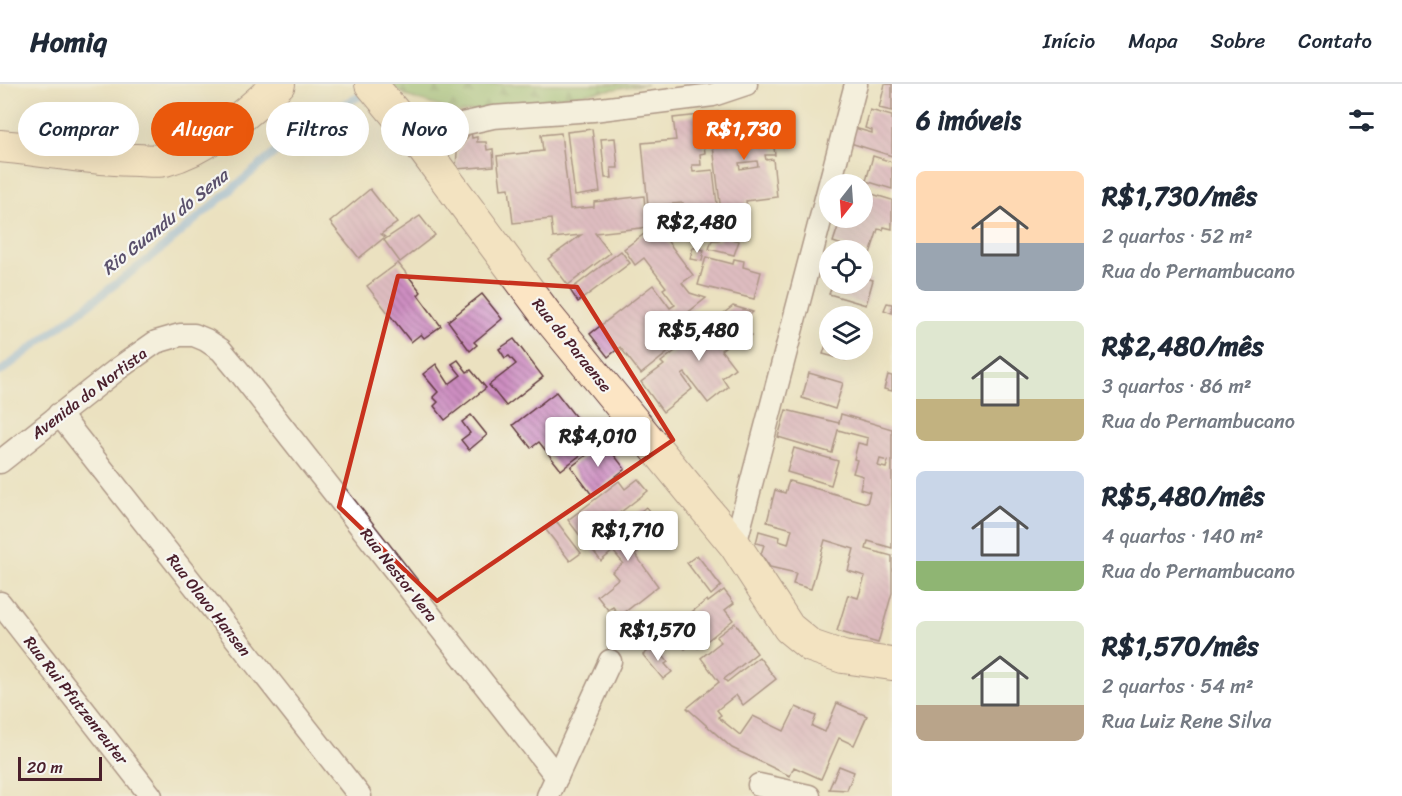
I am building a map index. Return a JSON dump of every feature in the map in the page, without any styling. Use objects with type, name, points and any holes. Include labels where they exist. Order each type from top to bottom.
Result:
[{"type":"street","points":[[0,146],[112,160],[163,160],[203,144],[245,114],[279,84]]},
{"type":"street","name":"Rua do Paraense","points":[[371,84],[386,102]]},
{"type":"street","points":[[469,119],[593,110],[713,95],[746,84]]},
{"type":"street","points":[[735,545],[856,84]]},
{"type":"street","name":"Rua do Paraense","points":[[427,156],[548,317],[735,545],[789,627],[811,646],[843,657],[892,664]]},
{"type":"street","name":"Avenida do Nortista","points":[[0,462],[59,414],[156,342],[180,335],[194,335],[221,350],[241,374]]},
{"type":"street","name":"Rua Nestor Vera","points":[[241,374],[553,786]]},
{"type":"street","name":"Rua Olavo Hansen","points":[[59,414],[360,796]]},
{"type":"street","name":"Rua Rui Pfutzenreuter","points":[[0,603],[151,796]]},
{"type":"street","points":[[553,786],[610,661]]},
{"type":"street","points":[[759,785],[809,796]]},
{"type":"highlighted area","points":[[398,276],[577,287],[673,440],[437,601],[339,507]]},
{"type":"green space","points":[[387,84],[647,84],[469,111],[469,102],[425,102],[409,97]]},
{"type":"building","points":[[885,84],[892,84],[892,111],[879,108]]},
{"type":"building","points":[[870,110],[892,116],[892,156],[847,142],[851,127],[872,133],[872,130],[865,128]]},
{"type":"building","points":[[729,111],[730,123],[783,119],[786,145],[774,147],[775,155],[765,155],[766,160],[773,159],[777,197],[746,201],[748,217],[722,220],[709,113]],"holes":[[[757,161],[758,166],[740,169],[739,163]]]},
{"type":"building","points":[[700,115],[705,153],[700,154],[701,165],[692,165],[693,172],[713,170],[718,212],[685,216],[683,203],[648,206],[642,143],[676,140],[673,118]]},
{"type":"building","points":[[592,129],[600,192],[575,196],[567,132]]},
{"type":"building","points":[[471,132],[472,138],[477,137],[477,142],[486,142],[487,150],[493,149],[494,166],[456,169],[457,156],[469,156]]},
{"type":"building","points":[[561,133],[570,209],[594,207],[594,202],[644,196],[645,209],[665,206],[668,225],[595,233],[610,253],[568,285],[548,259],[581,235],[553,238],[551,219],[513,223],[509,188],[501,189],[497,156],[543,151],[541,135]]},
{"type":"building","points":[[615,138],[618,168],[611,168],[612,178],[605,178],[601,139]]},
{"type":"building","points":[[873,156],[892,162],[892,189],[873,183],[873,174],[868,174]]},
{"type":"building","points":[[370,189],[397,223],[381,234],[385,237],[359,258],[330,222]]},
{"type":"building","points":[[873,194],[892,200],[892,229],[884,227],[883,230],[878,229],[873,245],[873,240],[834,240],[838,228],[873,228]]},
{"type":"building","points":[[420,216],[435,235],[400,262],[384,240]]},
{"type":"building","points":[[644,234],[666,239],[693,275],[682,283],[690,293],[706,298],[680,319],[691,334],[641,374],[620,347],[608,357],[590,334],[653,285],[670,308],[675,305],[663,289],[666,287],[644,258],[635,265],[624,249]]},
{"type":"building","points":[[721,236],[739,241],[734,255],[709,249],[712,240],[719,241]]},
{"type":"building","points":[[693,247],[704,250],[702,261],[690,259]]},
{"type":"building","points":[[621,251],[630,263],[578,302],[570,290]]},
{"type":"building","points":[[706,257],[733,264],[734,259],[744,261],[743,267],[761,272],[754,299],[698,285]]},
{"type":"building","points":[[398,263],[421,292],[418,295],[441,326],[424,338],[421,334],[411,342],[367,286]]},
{"type":"building","points":[[482,294],[502,319],[474,342],[477,345],[470,351],[448,321]]},
{"type":"building","points":[[829,294],[869,294],[866,305]]},
{"type":"building","points":[[887,303],[892,304],[892,313],[884,310]]},
{"type":"building","points":[[733,306],[753,312],[741,321],[751,335],[736,346],[733,341],[721,350],[735,368],[722,378],[728,387],[708,403],[685,373],[682,375],[692,389],[663,412],[641,382],[664,365],[661,362]]},
{"type":"building","points":[[514,339],[543,377],[506,406],[489,385],[516,364],[509,356],[505,358],[499,349]]},
{"type":"building","points":[[458,360],[467,372],[471,370],[486,388],[445,420],[434,406],[438,402],[433,397],[438,392],[423,374],[436,364],[449,384],[461,375],[452,364]]},
{"type":"building","points":[[809,373],[843,383],[835,409],[802,398]]},
{"type":"building","points":[[888,375],[892,376],[892,391],[884,389]]},
{"type":"building","points":[[556,392],[596,443],[561,470],[539,442],[531,448],[513,425]]},
{"type":"building","points":[[786,410],[839,423],[841,414],[892,429],[892,548],[868,541],[866,549],[892,556],[892,593],[878,643],[837,631],[848,595],[858,598],[865,576],[848,571],[854,549],[825,540],[811,589],[793,584],[796,573],[770,567],[761,554],[764,545],[756,543],[759,531],[780,537],[779,541],[788,544],[792,529],[767,522],[775,490],[785,493],[789,481],[867,503],[870,492],[860,489],[863,476],[853,473],[857,460],[854,459],[858,443],[867,445],[868,438],[838,430],[832,453],[778,437]],"holes":[[[880,459],[888,461],[886,468],[878,466]]]},
{"type":"building","points":[[471,415],[487,435],[469,450],[461,440],[470,433],[462,422]]},
{"type":"building","points":[[604,442],[625,469],[592,495],[571,467]]},
{"type":"building","points":[[794,448],[838,461],[831,485],[787,472]]},
{"type":"building","points":[[638,479],[648,491],[594,533],[597,536],[587,545],[568,520],[619,481],[625,489]]},
{"type":"building","points":[[646,507],[662,529],[636,550],[638,552],[635,554],[658,586],[620,616],[613,607],[608,610],[597,596],[618,579],[612,572],[623,563],[613,551],[601,561],[590,547],[608,533],[610,535]]},
{"type":"building","points":[[557,522],[581,553],[570,561],[546,530]]},
{"type":"building","points":[[697,555],[721,586],[711,595],[687,563]]},
{"type":"building","points":[[724,590],[734,603],[725,610],[733,620],[698,648],[694,642],[685,649],[672,633],[680,627],[678,623]]},
{"type":"building","points":[[735,623],[757,653],[724,679],[727,682],[759,657],[776,679],[743,705],[736,695],[717,710],[721,715],[718,717],[740,735],[753,716],[784,731],[796,707],[816,716],[812,726],[825,732],[837,703],[867,716],[854,745],[839,738],[821,779],[794,767],[790,776],[732,748],[687,708],[719,682],[701,658],[721,642],[716,637]]},
{"type":"building","points":[[655,646],[668,662],[665,664],[672,672],[663,679],[643,655]]},
{"type":"building","points":[[839,766],[854,772],[847,790],[829,789]]},
{"type":"waterway","name":"Rio Guandu do Sena","points":[[0,372],[155,254],[317,117],[369,92]]}]
